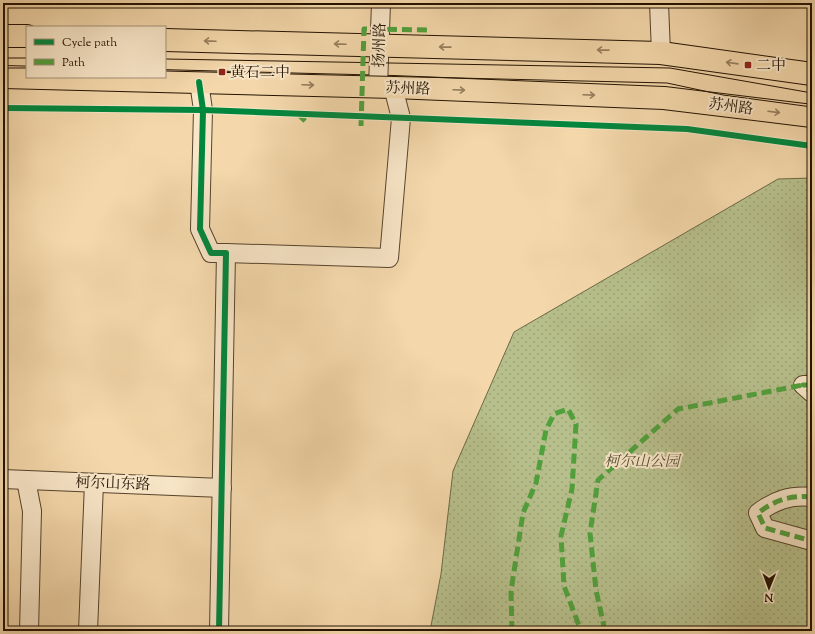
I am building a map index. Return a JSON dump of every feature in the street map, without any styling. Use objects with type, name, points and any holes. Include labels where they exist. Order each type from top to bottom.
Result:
[{"type":"main road","points":[[3,36],[26,36]]},
{"type":"main road","points":[[166,40],[661,53],[812,74]]},
{"type":"main road","name":"苏州路","points":[[3,77],[26,78]]},
{"type":"main road","name":"苏州路","points":[[42,78],[385,87],[664,98],[812,116]]},
{"type":"street","name":"扬州路","points":[[226,253],[389,258],[401,118],[385,87],[379,46],[381,3]]},
{"type":"street","points":[[659,3],[661,53]]},
{"type":"street","points":[[199,82],[203,110],[200,230],[211,253],[226,253],[219,631]]},
{"type":"street","points":[[812,385],[803,384],[812,393]]},
{"type":"street","name":"柯尔山东路","points":[[3,479],[222,488]]},
{"type":"street","points":[[26,480],[32,510],[28,631]]},
{"type":"street","points":[[88,631],[94,482]]},
{"type":"street","points":[[812,497],[794,496],[769,505],[758,513],[765,528],[812,541]]},
{"type":"green space","name":"柯尔山公园","points":[[812,178],[812,631],[430,631],[441,574],[453,471],[514,332],[778,179]]},
{"type":"tram line","points":[[3,58],[26,58]]},
{"type":"tram line","points":[[166,59],[670,68],[812,93]]},
{"type":"tram line","points":[[3,68],[26,68]]},
{"type":"tram line","points":[[166,71],[667,83],[723,95],[812,107]]},
{"type":"marked path","points":[[361,126],[364,29],[427,30]]},
{"type":"marked path","points":[[298,114],[308,124]]},
{"type":"marked path","points":[[812,385],[803,385],[812,393]]},
{"type":"marked path","points":[[605,631],[596,590],[590,533],[598,480],[678,409],[803,385]]},
{"type":"marked path","points":[[512,631],[511,591],[523,513],[536,483],[546,430],[554,414],[568,409],[576,424],[572,489],[561,536],[564,586],[581,631]]},
{"type":"marked path","points":[[812,497],[783,499],[758,513],[765,528],[812,541]]},
{"type":"cycle path","points":[[199,82],[203,110],[200,229],[211,253],[226,253],[219,631]]},
{"type":"cycle path","points":[[3,108],[203,110],[687,129],[812,146]]},
{"type":"place","name":"二中","points":[[748,65]]},
{"type":"place","name":"黄石二中","points":[[222,72]]}]
